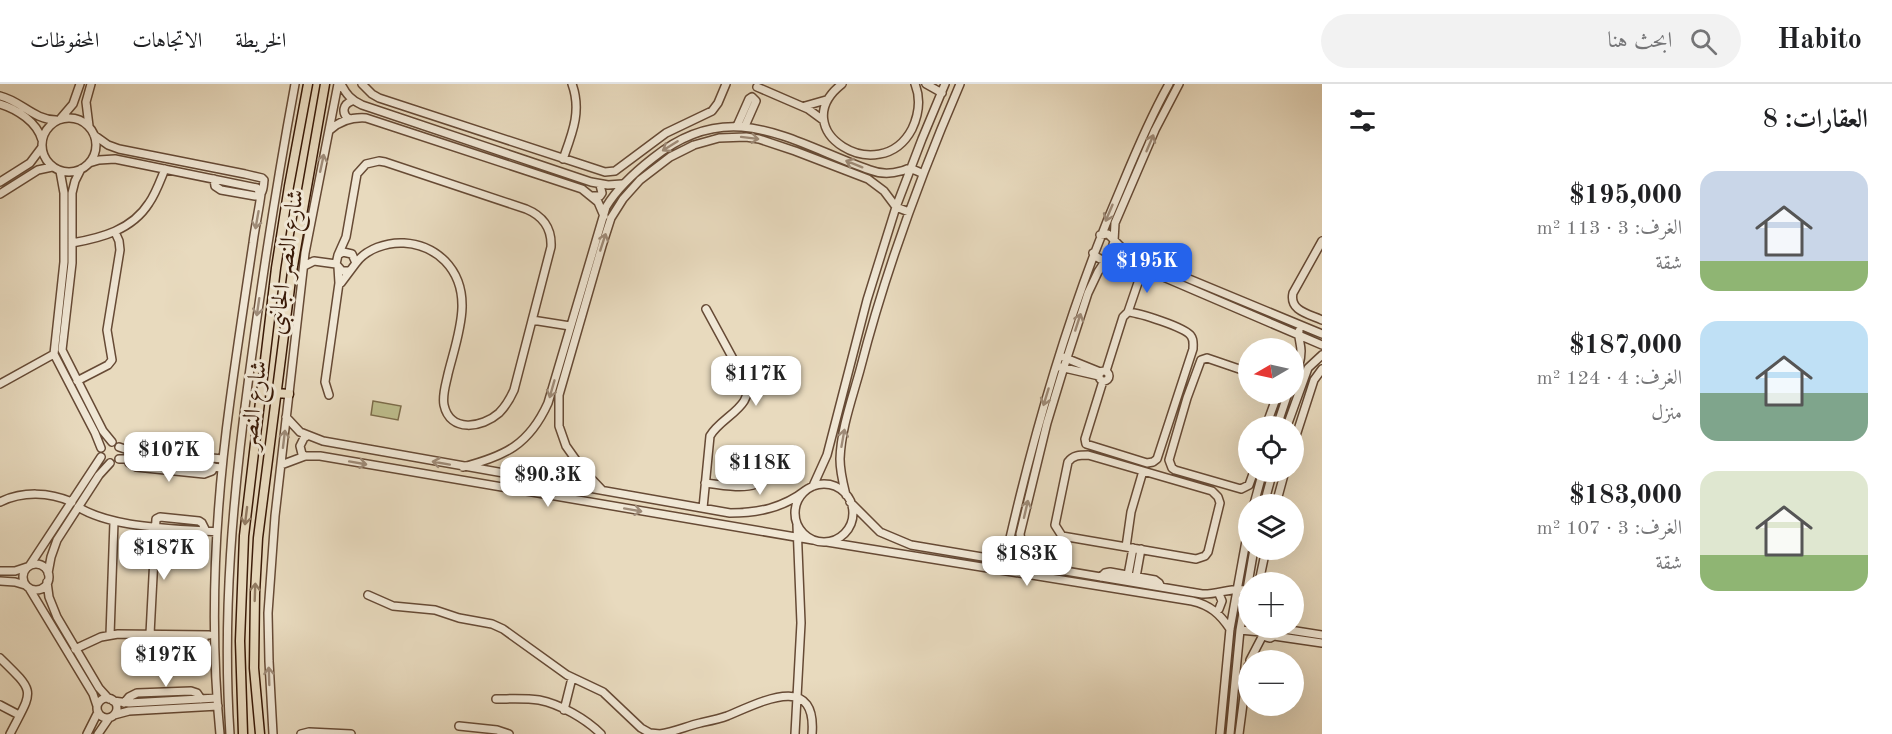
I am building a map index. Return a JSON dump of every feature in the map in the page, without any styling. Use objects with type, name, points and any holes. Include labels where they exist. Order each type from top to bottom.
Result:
[{"type":"main road","name":"شارع النصر","points":[[243,734],[240,632],[244,536],[276,268],[308,84]]},
{"type":"main road","name":"شارع النصر","points":[[260,734],[255,668],[256,570],[276,393],[299,227],[325,84]]},
{"type":"main road","points":[[276,393],[289,394]]},
{"type":"street","points":[[91,84],[86,102],[89,126],[94,135],[113,148],[263,179],[229,402],[223,459],[218,468],[214,635],[220,734]]},
{"type":"street","name":"شارع النصر الجانبى","points":[[230,734],[228,604],[234,494],[264,267],[295,84]]},
{"type":"street","points":[[340,84],[352,101],[362,105],[600,185],[629,184],[632,188]]},
{"type":"street","name":"شارع النصر الجانبى","points":[[273,734],[269,661],[272,540],[305,253],[340,84]]},
{"type":"street","points":[[362,84],[379,98],[605,172],[615,171],[666,133],[712,111],[718,104],[726,84]]},
{"type":"street","points":[[563,159],[576,120],[576,101],[572,84]]},
{"type":"street","points":[[769,84],[774,94]]},
{"type":"street","points":[[803,106],[826,100],[842,84]]},
{"type":"street","points":[[826,100],[824,120],[832,139],[843,147],[865,155],[885,153],[902,142],[915,122],[919,102],[915,84]]},
{"type":"street","points":[[926,84],[942,93]]},
{"type":"street","points":[[813,486],[827,455],[862,320],[896,207],[945,84]]},
{"type":"street","points":[[827,542],[841,536],[850,524],[852,509],[842,478],[840,459],[846,423],[878,303],[923,174],[960,84]]},
{"type":"street","points":[[988,568],[991,558],[1003,550],[1010,538],[1038,420],[1093,253],[1148,124],[1169,84]]},
{"type":"street","points":[[1028,574],[1030,565],[1023,554],[1020,534],[1047,423],[1064,367],[1088,292],[1112,252],[1115,223],[1155,130],[1179,84]]},
{"type":"street","points":[[737,126],[757,85],[803,106],[824,120]]},
{"type":"street","points":[[0,182],[30,163],[42,143],[45,130],[71,108],[77,86]]},
{"type":"street","points":[[0,96],[10,98],[40,117],[76,118],[89,126]]},
{"type":"street","points":[[745,126],[756,101],[752,97]]},
{"type":"street","points":[[349,119],[344,109],[347,103],[352,101]]},
{"type":"street","points":[[0,104],[16,110],[33,124],[39,131],[44,156],[52,167],[60,171],[69,172],[81,169],[89,163],[109,159],[257,188],[261,194]]},
{"type":"street","points":[[330,130],[349,119],[366,118],[582,189],[594,196],[603,214],[611,218]]},
{"type":"street","points":[[463,467],[501,455],[524,440],[536,427],[548,403],[603,214],[614,195],[624,184],[652,158],[674,143],[710,129],[745,126],[777,133],[873,171],[892,173],[910,168],[923,174]]},
{"type":"street","points":[[89,163],[95,150],[94,135]]},
{"type":"street","points":[[602,490],[583,470],[566,446],[559,426],[558,406],[566,367],[611,218],[632,188],[657,166],[687,147],[719,138],[746,137],[785,147],[868,179],[884,191],[896,207],[909,212]]},
{"type":"street","points":[[142,165],[144,155]]},
{"type":"street","points":[[329,395],[325,382],[339,289],[337,262],[345,237],[357,174],[366,164],[372,161],[385,162],[529,210],[542,218],[550,232],[551,240],[514,390],[505,407],[498,413],[482,423],[464,426],[451,420],[443,400],[462,310],[461,291],[449,266],[435,253],[410,243],[391,243],[366,253],[344,252],[337,262]]},
{"type":"street","points":[[191,175],[194,164]]},
{"type":"street","points":[[0,197],[38,170],[52,167]]},
{"type":"street","points":[[81,169],[72,193],[72,263],[54,354],[97,437],[105,461],[110,463]]},
{"type":"street","points":[[72,243],[98,239],[115,232],[139,215],[150,203],[165,169]]},
{"type":"street","points":[[60,171],[64,187],[62,350],[103,431],[112,442],[131,451],[223,459]]},
{"type":"street","points":[[243,185],[244,174]]},
{"type":"street","points":[[214,179],[215,186],[221,190],[255,196],[261,194]]},
{"type":"street","points":[[594,196],[598,197],[601,194],[603,190],[600,185]]},
{"type":"street","points":[[77,381],[108,365],[112,360],[107,330],[120,250],[115,232]]},
{"type":"street","points":[[1100,235],[1108,234],[1136,257],[1322,334]]},
{"type":"street","points":[[345,237],[356,263]]},
{"type":"street","points":[[1322,241],[1293,293],[1292,299],[1296,308],[1322,320]]},
{"type":"street","points":[[305,253],[314,258],[337,262]]},
{"type":"street","points":[[339,289],[348,271],[366,253]]},
{"type":"street","points":[[1093,253],[1098,260],[1124,261],[1143,268],[1322,345]]},
{"type":"street","points":[[304,266],[314,261],[337,262]]},
{"type":"street","points":[[337,262],[342,271],[348,271]]},
{"type":"street","points":[[1128,312],[1184,330],[1192,337],[1193,342],[1193,349],[1157,459],[1147,463],[1086,444],[1085,439],[1102,375],[1143,268]]},
{"type":"street","points":[[703,508],[710,436],[743,404],[748,390],[706,309]]},
{"type":"street","points":[[532,320],[570,326]]},
{"type":"street","points":[[1299,338],[1301,326]]},
{"type":"street","points":[[0,384],[54,354]]},
{"type":"street","points":[[1058,355],[1102,375]]},
{"type":"street","points":[[1291,416],[1308,368],[1322,355]]},
{"type":"street","points":[[1238,369],[1207,358],[1201,360],[1169,460],[1175,470],[1241,489],[1250,482]]},
{"type":"street","points":[[1055,365],[1102,375]]},
{"type":"street","points":[[1302,416],[1314,380],[1322,369]]},
{"type":"street","points":[[286,417],[308,436],[323,441],[730,513],[757,512],[795,499],[813,486],[827,484],[835,486],[880,532],[911,544],[1202,594],[1219,594],[1237,588]]},
{"type":"street","points":[[304,456],[300,446],[304,438],[308,436]]},
{"type":"street","points":[[98,734],[117,709],[99,688],[54,611],[47,582],[54,546],[101,452],[107,443],[112,442]]},
{"type":"street","points":[[119,447],[121,452],[119,459]]},
{"type":"street","points":[[705,483],[735,488],[760,483],[773,475],[793,450]]},
{"type":"street","points":[[1088,455],[1143,471],[1212,491],[1220,503],[1205,556],[1196,559],[1062,536],[1058,531],[1055,525],[1070,458],[1088,455]]},
{"type":"street","points":[[281,465],[304,456],[331,458],[798,538],[1192,601],[1216,612],[1230,629]]},
{"type":"street","points":[[196,465],[197,457]]},
{"type":"street","points":[[217,702],[129,711],[103,718],[93,694],[23,578],[28,566],[110,463],[119,459],[128,459],[218,468]]},
{"type":"street","points":[[128,459],[132,466],[136,467],[204,474],[218,468]]},
{"type":"street","points":[[1132,576],[1131,512],[1143,471]]},
{"type":"street","points":[[795,734],[801,623],[795,510],[800,496],[806,490]]},
{"type":"street","points":[[0,502],[15,496],[39,494],[62,497],[95,516],[114,522],[218,532]]},
{"type":"street","points":[[111,635],[114,522]]},
{"type":"street","points":[[797,525],[806,537],[813,540]]},
{"type":"street","points":[[154,526],[150,634],[153,643],[162,647],[196,646],[203,642],[205,635]]},
{"type":"street","points":[[1220,734],[1230,629],[1242,560]]},
{"type":"street","points":[[0,571],[15,571],[28,566],[41,565],[48,573]]},
{"type":"street","points":[[1101,577],[1108,573],[1132,576],[1157,581],[1161,587]]},
{"type":"street","points":[[0,581],[15,582],[33,590],[42,588],[47,582]]},
{"type":"street","points":[[1216,612],[1222,606],[1219,594]]},
{"type":"street","points":[[368,595],[393,606],[429,609],[497,626],[572,678],[603,692],[641,728],[650,733],[660,734],[722,718],[767,699],[797,697],[809,706],[813,719],[812,734]]},
{"type":"street","points":[[1304,632],[1322,635]]},
{"type":"street","points":[[75,649],[92,640],[111,635],[214,635]]},
{"type":"street","points":[[1230,734],[1239,638]]},
{"type":"street","points":[[1290,638],[1322,642]]},
{"type":"street","points":[[0,658],[27,687],[28,699],[10,734]]},
{"type":"street","points":[[564,710],[572,678]]},
{"type":"street","points":[[124,703],[133,695],[147,693],[191,691],[197,693],[201,699]]},
{"type":"street","points":[[87,734],[102,700],[124,703],[185,704],[201,699],[217,702]]},
{"type":"street","points":[[496,699],[536,700],[548,703],[589,724],[601,734]]},
{"type":"street","points":[[0,705],[20,715]]},
{"type":"street","points":[[1239,734],[1241,716]]},
{"type":"street","points":[[459,726],[497,730],[509,734]]},
{"type":"street","points":[[301,734],[309,732],[351,734]]},
{"type":"green space","points":[[373,401],[401,406],[398,420],[371,415]]}]
